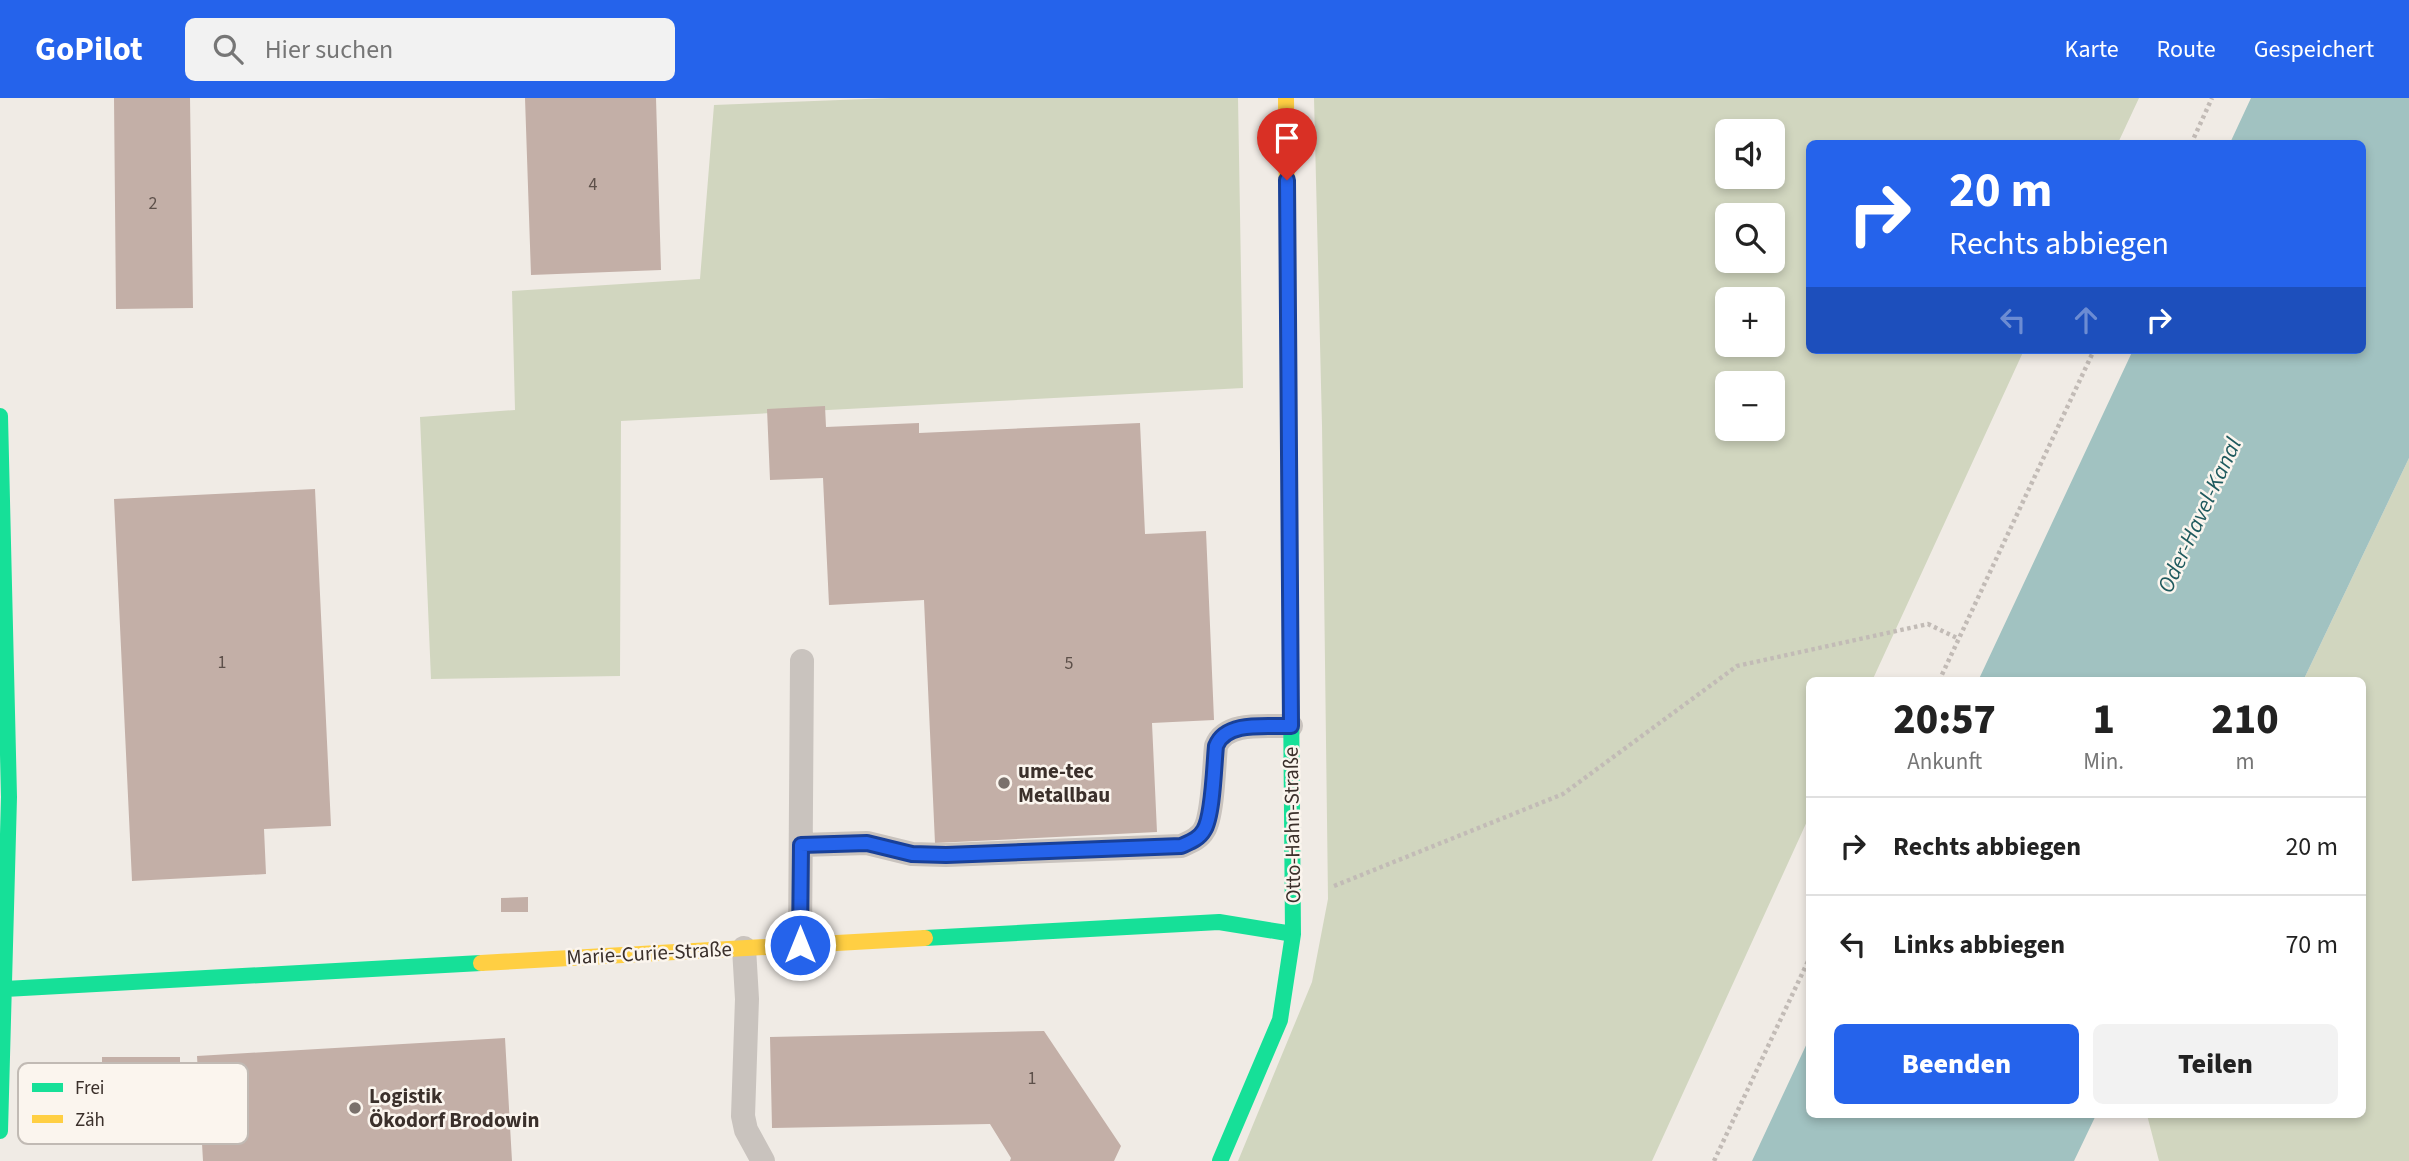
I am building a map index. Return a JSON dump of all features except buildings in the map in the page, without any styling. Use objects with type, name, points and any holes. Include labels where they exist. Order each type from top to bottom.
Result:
[{"type":"street","name":"Otto-Hahn-Straße","points":[[1220,1161],[1280,1020],[1293,934],[1286,98]]},
{"type":"street","points":[[0,416],[9,797],[0,1131]]},
{"type":"street","name":"Marie-Curie-Straße","points":[[5,989],[1219,922],[1293,934]]},
{"type":"lane","points":[[800,945],[802,661]]},
{"type":"lane","points":[[801,845],[867,843],[912,854],[946,855],[1181,846],[1194,841],[1205,830],[1216,746],[1220,736],[1245,727],[1291,726]]},
{"type":"lane","points":[[744,948],[747,999],[743,1116],[746,1130],[763,1161]]},
{"type":"path","points":[[2193,140],[2212,98]]},
{"type":"path","points":[[1941,677],[2092,354]]},
{"type":"path","points":[[1293,903],[1563,794],[1737,666],[1928,624],[1959,639]]},
{"type":"path","points":[[1714,1161],[1806,966]]},
{"type":"green space","points":[[892,98],[1238,98],[1243,388],[621,421],[620,676],[431,679],[420,417],[515,410],[512,291],[700,279],[714,105]]},
{"type":"green space","points":[[1314,98],[2139,98],[2119,140],[1806,140],[1806,354],[2022,354],[1874,677],[1806,677],[1806,824],[1652,1161],[1238,1161],[1312,982],[1328,899],[1322,425]]},
{"type":"green space","points":[[2409,458],[2409,1161],[2159,1161],[2148,1118],[2366,1118],[2366,677],[2305,677]]},
{"type":"water","name":"Oder-Havel-Kanal","points":[[2251,98],[2409,98],[2409,458],[2305,677],[1980,677],[2131,354],[2366,354],[2366,140],[2231,140]]},
{"type":"water","points":[[1806,1045],[1806,1118],[2095,1118],[2074,1161],[1752,1161]]},
{"type":"traffic: fast","points":[[1220,1161],[1280,1020],[1293,934],[1288,329]]},
{"type":"traffic: fast","points":[[0,416],[9,797],[0,1131]]},
{"type":"traffic: fast","points":[[925,938],[1219,922],[1293,934]]},
{"type":"traffic: fast","points":[[5,989],[481,963]]},
{"type":"traffic: slow","points":[[1286,98],[1288,329]]},
{"type":"traffic: slow","points":[[481,963],[925,938]]},
{"type":"place","name":"ume-tec Metallbau","points":[[1004,783]]},
{"type":"place","name":"Logistik Ökodorf Brodowin","points":[[355,1108]]},
{"type":"route","points":[[800,945],[801,845],[867,843],[912,854],[946,855],[1181,846],[1194,841],[1205,830],[1216,746],[1220,736],[1245,727],[1291,726],[1287,180]]}]
